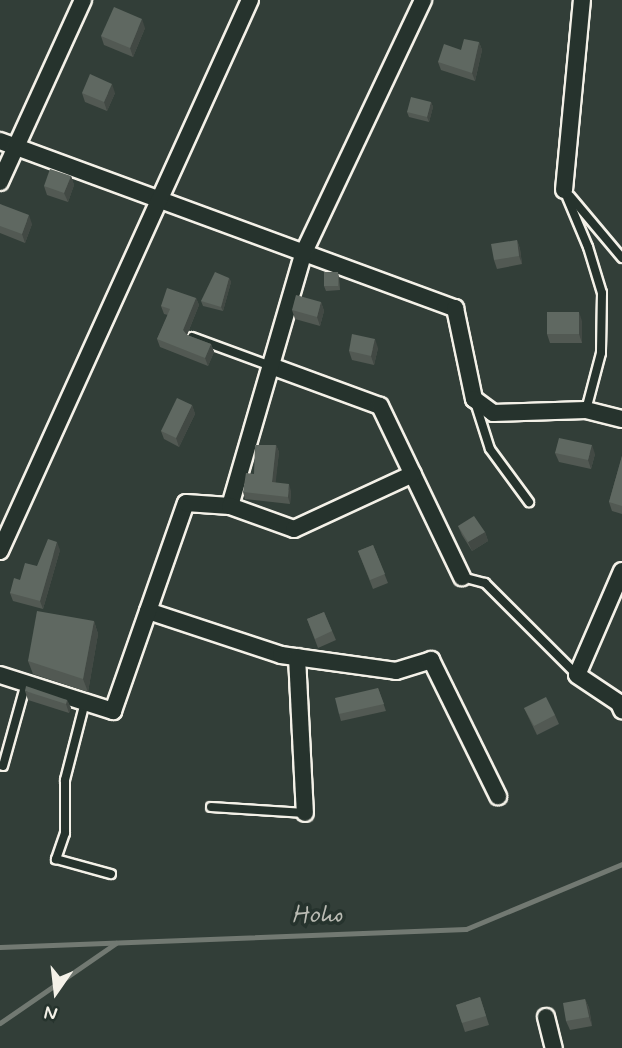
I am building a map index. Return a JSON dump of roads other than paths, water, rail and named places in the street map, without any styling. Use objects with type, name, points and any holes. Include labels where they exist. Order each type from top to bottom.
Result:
[{"type":"street","points":[[0,182],[7,144],[83,0]]},
{"type":"street","points":[[0,551],[250,0]]},
{"type":"street","points":[[230,506],[303,254],[423,0]]},
{"type":"street","points":[[564,190],[582,0]]},
{"type":"street","points":[[7,144],[455,308],[474,399],[494,413],[586,410],[622,419]]},
{"type":"street","points":[[271,366],[380,407],[462,577]]},
{"type":"street","points":[[0,675],[113,711],[186,503],[230,506],[294,529],[413,474]]},
{"type":"street","points":[[622,571],[577,675],[619,703],[622,710]]},
{"type":"street","points":[[148,611],[281,655],[396,671],[431,660],[498,796]]},
{"type":"street","points":[[297,657],[305,813]]},
{"type":"street","points":[[546,1017],[554,1048]]},
{"type":"lane","points":[[564,190],[622,258]]},
{"type":"lane","points":[[564,190],[588,247],[602,293],[601,353],[586,410]]},
{"type":"lane","points":[[192,337],[271,366]]},
{"type":"lane","points":[[474,399],[490,449],[530,502]]},
{"type":"lane","points":[[462,577],[485,583],[577,675]]},
{"type":"lane","points":[[3,766],[26,683]]},
{"type":"lane","points":[[85,702],[65,780],[65,833],[57,859],[111,874]]},
{"type":"lane","points":[[211,807],[305,813]]},
{"type":"waterway","name":"Hoho","points":[[0,947],[466,929],[622,864]]},
{"type":"waterway","points":[[0,1023],[116,943]]}]
